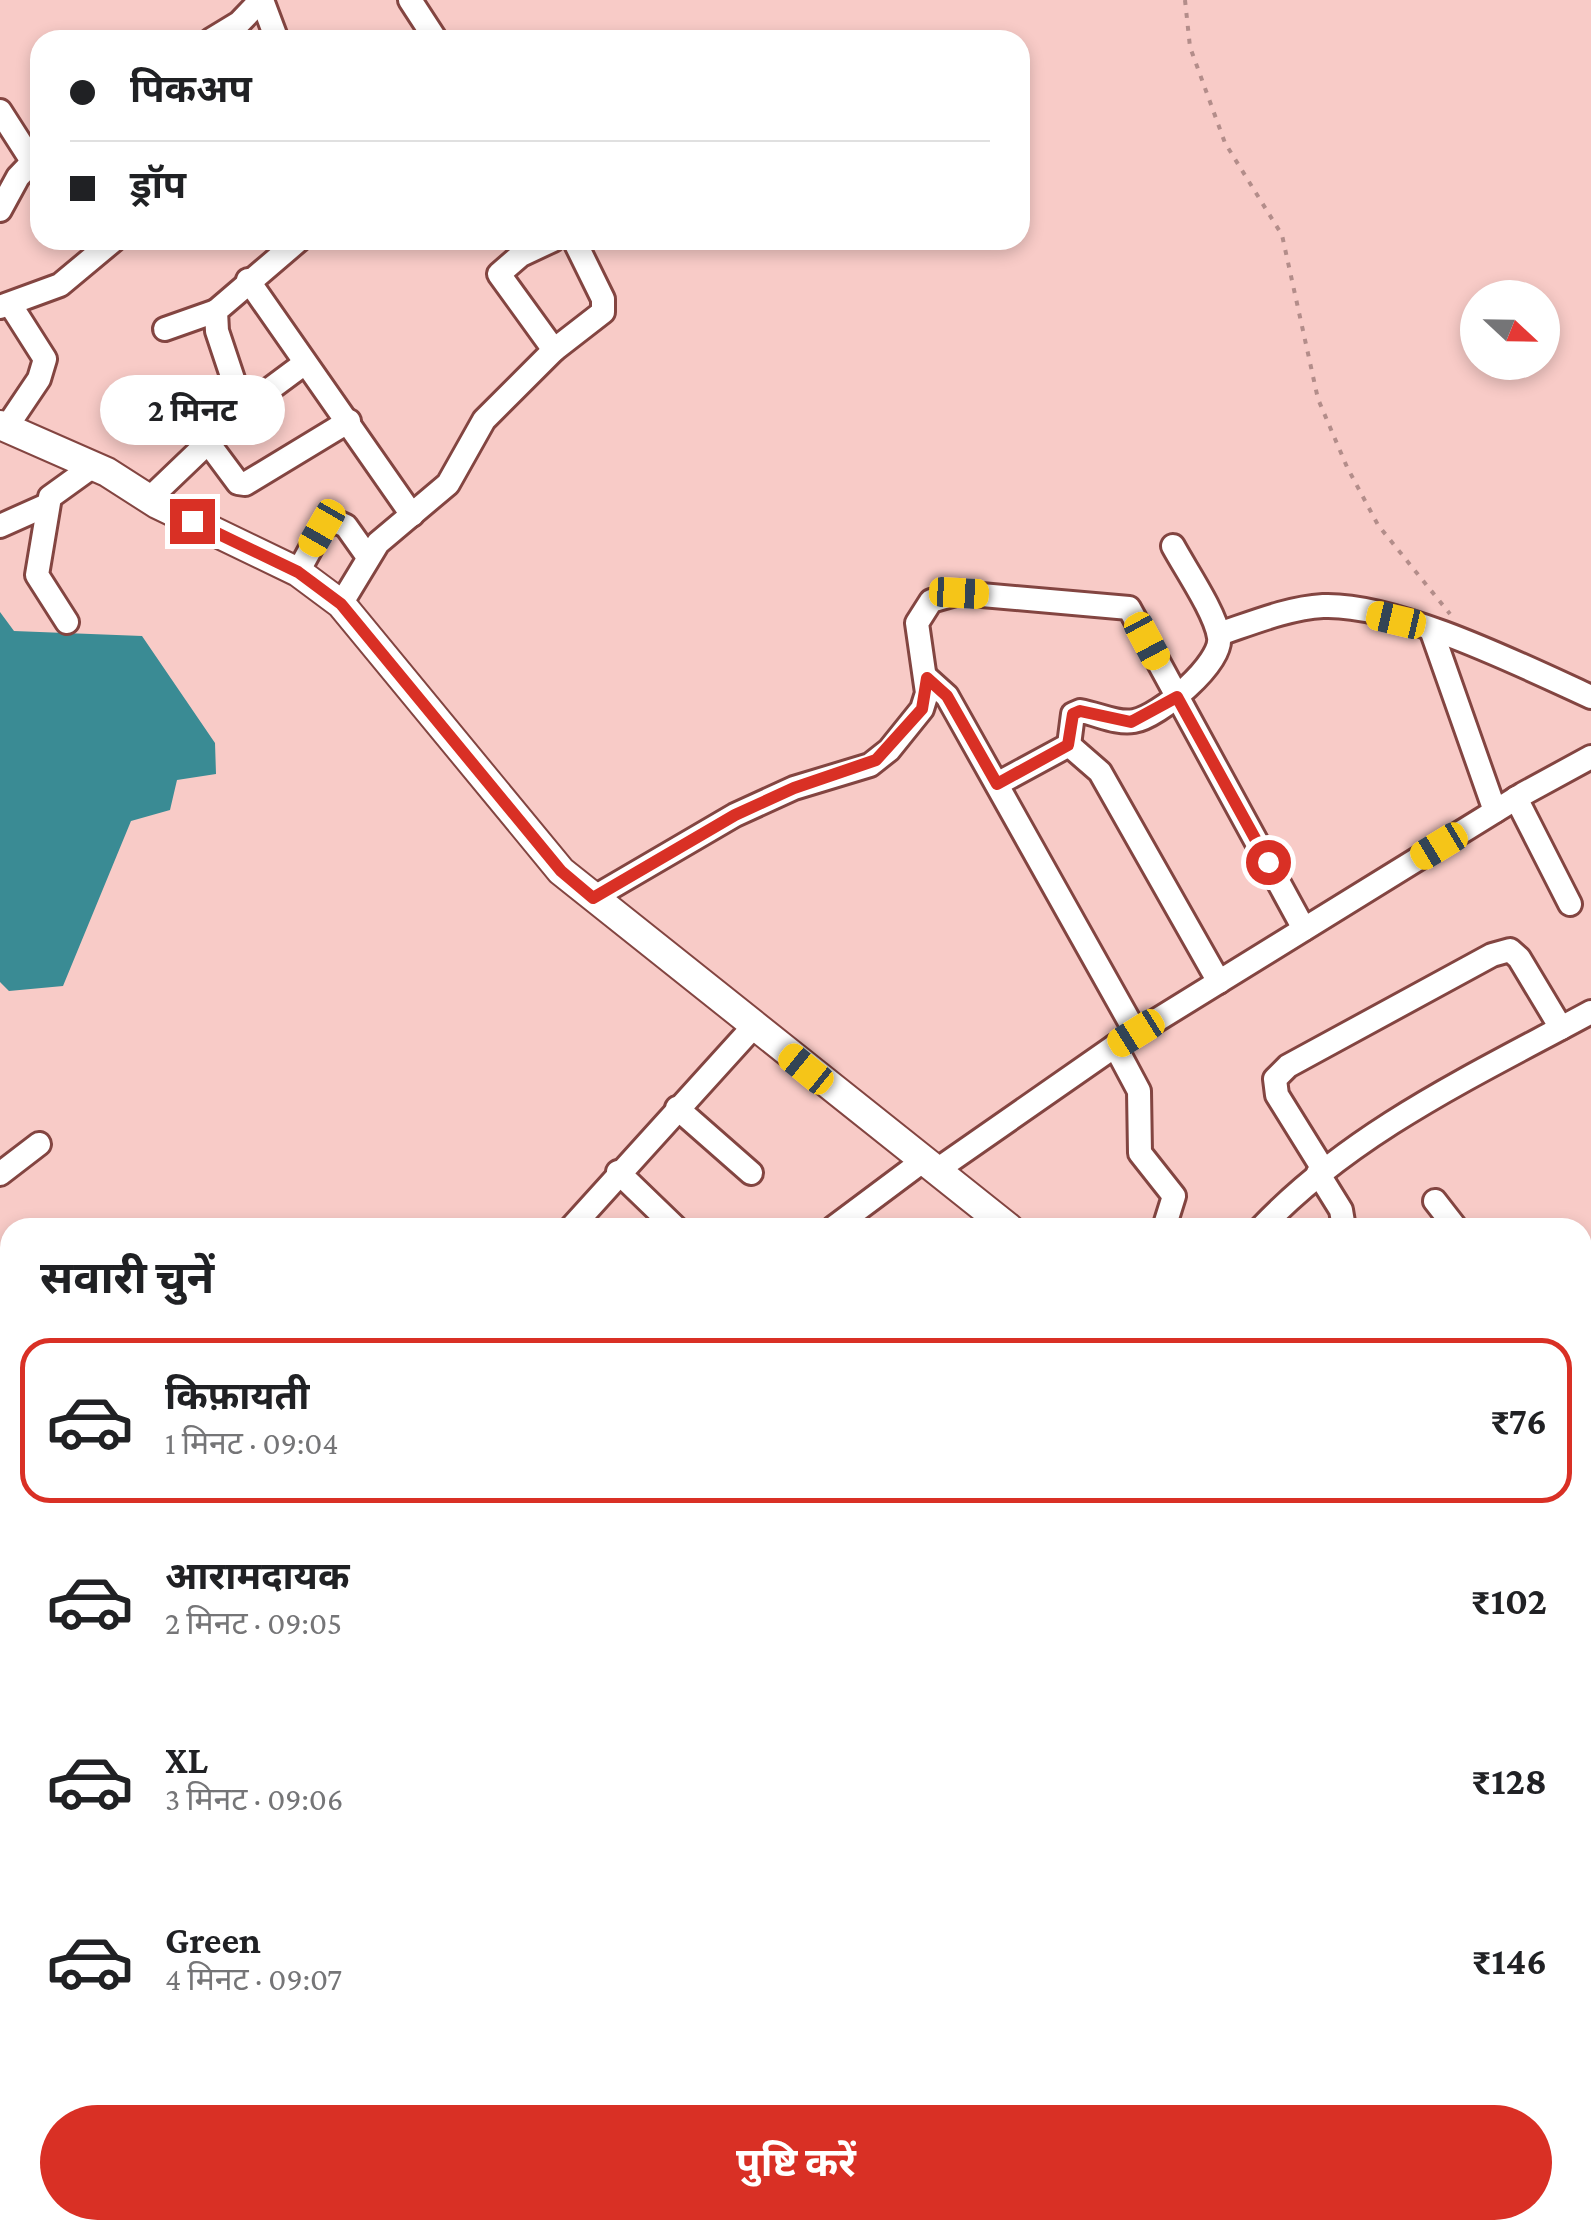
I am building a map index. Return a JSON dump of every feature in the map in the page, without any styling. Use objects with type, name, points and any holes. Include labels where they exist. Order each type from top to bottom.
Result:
[{"type":"street","points":[[227,30],[261,0],[273,30]]},
{"type":"street","points":[[410,0],[430,30]]},
{"type":"street","points":[[0,110],[30,149]]},
{"type":"street","points":[[0,210],[30,166]]},
{"type":"street","points":[[102,250],[60,285],[5,306],[45,359],[39,379],[3,426],[94,466],[149,499],[298,572],[341,604],[561,871],[996,1218]]},
{"type":"street","points":[[165,329],[216,311],[281,250]]},
{"type":"street","points":[[531,250],[499,274],[554,350]]},
{"type":"street","points":[[341,604],[368,557],[448,484],[484,420],[554,350],[597,318],[605,304],[579,250]]},
{"type":"street","points":[[248,280],[412,515]]},
{"type":"street","points":[[216,311],[216,331],[243,408]]},
{"type":"street","points":[[149,499],[243,408],[305,364]]},
{"type":"street","points":[[209,444],[238,483],[246,484],[280,468],[349,421]]},
{"type":"street","points":[[67,622],[37,575],[47,505],[57,491],[94,466]]},
{"type":"street","points":[[0,526],[47,505]]},
{"type":"street","points":[[298,572],[322,528],[336,521],[346,526],[368,557]]},
{"type":"street","points":[[1068,745],[1073,714],[1080,711],[1131,722],[1177,697],[1215,658],[1219,634],[1173,546]]},
{"type":"street","points":[[593,898],[735,815],[794,788],[876,760],[922,709],[927,678],[917,623],[931,600],[959,593],[1129,608],[1304,929]]},
{"type":"street","points":[[1219,634],[1287,612],[1334,606],[1432,632],[1591,697]]},
{"type":"street","points":[[1432,632],[1506,804],[1570,904]]},
{"type":"street","points":[[927,678],[947,696],[1136,1033]]},
{"type":"street","points":[[997,784],[1068,745]]},
{"type":"street","points":[[1068,745],[1100,772],[1219,982]]},
{"type":"street","points":[[849,1218],[1115,1046],[1506,804],[1591,757]]},
{"type":"street","points":[[1342,1218],[1321,1171],[1277,1095],[1275,1079],[1288,1066],[1492,955],[1510,950],[1520,958],[1561,1028]]},
{"type":"street","points":[[1272,1218],[1321,1171],[1430,1099],[1591,1012]]},
{"type":"street","points":[[579,1218],[754,1026]]},
{"type":"street","points":[[1115,1046],[1138,1092],[1140,1152],[1174,1196],[1167,1218]]},
{"type":"street","points":[[677,1108],[751,1173]]},
{"type":"street","points":[[0,1174],[38,1144]]},
{"type":"street","points":[[618,1172],[666,1218]]},
{"type":"street","points":[[1435,1202],[1448,1218]]},
{"type":"path","points":[[1185,0],[1190,47],[1225,143],[1282,235],[1318,399],[1347,467],[1378,525],[1452,617]]},
{"type":"water","points":[[0,612],[14,631],[142,636],[215,743],[216,774],[177,780],[170,810],[131,821],[63,986],[9,991],[0,982]]},
{"type":"route","points":[[192,521],[298,572],[341,604],[561,871],[593,898],[735,815],[794,788],[870,765],[889,750],[922,709],[927,678],[947,696],[997,784],[1068,745],[1073,714],[1091,712],[1131,722],[1158,711],[1177,697],[1268,862]]}]
